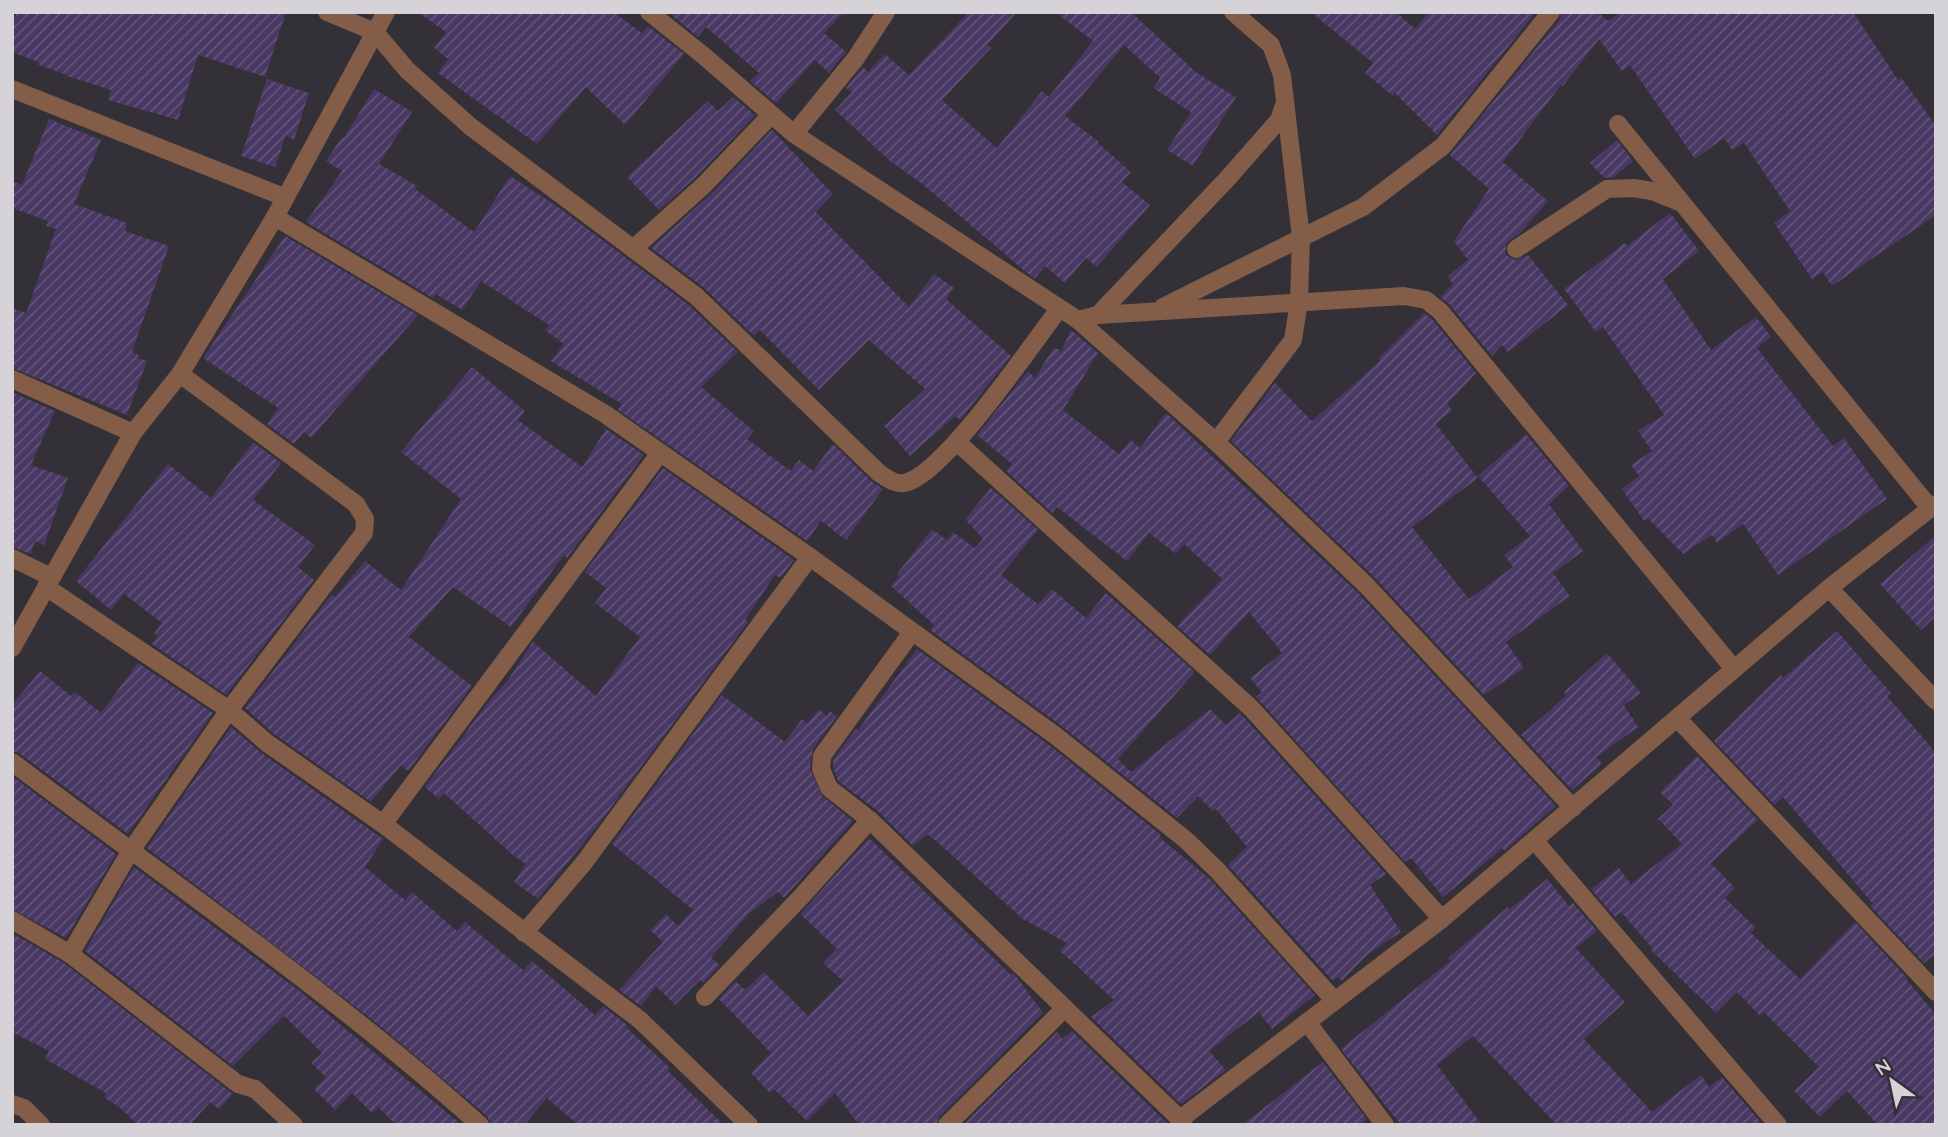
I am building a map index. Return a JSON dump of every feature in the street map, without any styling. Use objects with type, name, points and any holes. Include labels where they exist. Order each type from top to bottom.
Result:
[{"type":"street","points":[[327,12],[375,32],[407,70],[471,127],[696,296],[879,473],[896,483],[907,483],[926,471],[957,442],[1059,309]]},
{"type":"street","points":[[12,648],[133,433],[180,374],[275,217],[386,12]]},
{"type":"street","points":[[649,12],[794,134],[1079,320],[1216,443],[1367,586],[1573,808]]},
{"type":"street","points":[[794,134],[856,58],[886,12]]},
{"type":"street","points":[[1216,443],[1293,340],[1299,301],[1301,238],[1282,75],[1271,45],[1233,12]]},
{"type":"street","points":[[1153,312],[1363,207],[1443,146],[1551,12]]},
{"type":"street","points":[[12,89],[284,197]]},
{"type":"street","points":[[1098,315],[1279,120],[1285,102]]},
{"type":"street","points":[[633,249],[704,185],[771,115]]},
{"type":"street","points":[[912,632],[822,756],[821,769],[829,788],[870,820],[1186,1121],[1442,919],[1829,588],[1933,506],[1618,124]]},
{"type":"street","points":[[1516,249],[1607,189],[1633,188],[1652,191],[1682,203]]},
{"type":"street","points":[[275,217],[605,414],[810,557],[1056,736],[1186,840],[1217,870],[1335,1001]]},
{"type":"street","points":[[1079,320],[1098,315],[1299,301],[1404,296],[1426,300],[1440,311],[1734,669]]},
{"type":"street","points":[[70,954],[130,852],[229,710],[364,533],[365,519],[356,505],[180,374]]},
{"type":"street","points":[[12,379],[133,433]]},
{"type":"street","points":[[957,442],[1251,708],[1442,919]]},
{"type":"street","points":[[383,824],[660,453]]},
{"type":"street","points":[[524,933],[583,864],[810,557]]},
{"type":"street","points":[[12,558],[229,710],[267,743],[383,824],[640,1020],[749,1125]]},
{"type":"street","points":[[1829,588],[1936,701]]},
{"type":"street","points":[[1677,718],[1936,992]]},
{"type":"street","points":[[12,762],[130,852],[189,891],[417,1069],[480,1125]]},
{"type":"street","points":[[705,996],[802,897],[870,820]]},
{"type":"street","points":[[1535,841],[1778,1125]]},
{"type":"street","points":[[12,920],[70,954],[238,1084],[255,1089],[294,1125]]},
{"type":"street","points":[[953,1123],[1065,1008]]},
{"type":"street","points":[[1307,1023],[1385,1125]]},
{"type":"street","points":[[12,1104],[24,1108],[41,1125]]},
{"type":"building","points":[[17,12],[286,12],[265,77],[198,55],[178,120],[108,100],[111,90],[67,76],[12,52],[12,25]]},
{"type":"building","points":[[418,12],[613,12],[642,33],[648,26],[684,54],[625,125],[586,87],[537,144],[438,73],[448,59],[434,48],[446,32]]},
{"type":"building","points":[[668,12],[844,12],[824,33],[846,52],[829,73],[815,60],[776,103],[750,81],[759,73],[706,27],[698,37]]},
{"type":"building","points":[[969,12],[1017,12],[987,45],[991,48],[942,100],[997,148],[1042,91],[1049,97],[1093,41],[1055,12],[1131,12],[1197,73],[1236,97],[1193,166],[1167,150],[1191,112],[1153,88],[1160,78],[1124,45],[1065,116],[1099,142],[1131,172],[1122,182],[1150,205],[1097,267],[1086,258],[1065,283],[1045,266],[1035,278],[1032,277],[921,183],[890,161],[835,110],[852,92],[846,88],[863,67],[868,72],[885,54],[909,75]]},
{"type":"building","points":[[1311,12],[1396,12],[1415,29],[1429,12],[1536,12],[1437,135],[1395,93],[1393,96],[1365,73],[1373,63]]},
{"type":"building","points":[[1562,12],[1598,12],[1608,21],[1621,12],[1853,12],[1898,80],[1901,77],[1936,126],[1936,215],[1832,286],[1823,272],[1812,279],[1774,223],[1790,211],[1744,143],[1732,150],[1724,138],[1695,159],[1630,65],[1622,71],[1599,39],[1503,162],[1548,201],[1520,233],[1506,243],[1506,255],[1516,260],[1528,255],[1568,305],[1508,352],[1502,345],[1492,356],[1449,304],[1440,297],[1453,284],[1447,276],[1468,260],[1454,241],[1489,189],[1450,155],[1560,19]]},
{"type":"building","points":[[267,79],[309,93],[294,140],[286,135],[275,167],[241,156]]},
{"type":"building","points":[[374,89],[412,112],[379,164],[417,186],[415,189],[474,232],[510,176],[558,207],[689,305],[738,352],[701,387],[754,431],[747,439],[791,471],[799,460],[813,471],[833,444],[883,489],[846,540],[821,521],[807,541],[618,410],[622,404],[551,361],[564,344],[545,330],[549,325],[481,281],[462,310],[436,294],[433,298],[306,222],[342,171],[326,161],[342,137],[344,138]]},
{"type":"building","points":[[733,97],[755,115],[696,177],[659,210],[627,177],[708,101],[718,111]]},
{"type":"building","points":[[49,119],[101,140],[74,204],[127,223],[125,231],[169,246],[132,352],[139,355],[137,358],[147,361],[127,415],[12,368],[12,308],[26,313],[56,229],[46,226],[48,221],[12,208],[12,181],[22,185]]},
{"type":"building","points":[[772,130],[833,194],[816,212],[909,307],[934,274],[954,288],[946,299],[1011,356],[960,420],[955,416],[910,456],[884,426],[925,389],[869,340],[819,390],[760,330],[754,336],[703,287],[651,248],[712,193]]},
{"type":"building","points":[[1617,140],[1633,161],[1614,177],[1604,178],[1590,163]]},
{"type":"building","points":[[1670,213],[1699,251],[1663,279],[1711,350],[1756,317],[1771,337],[1757,348],[1833,446],[1844,438],[1887,499],[1778,575],[1743,524],[1717,543],[1712,535],[1683,554],[1648,518],[1644,521],[1622,489],[1639,476],[1631,465],[1652,451],[1638,431],[1664,415],[1603,327],[1596,332],[1564,289]]},
{"type":"building","points":[[285,236],[418,315],[311,438],[304,432],[294,444],[267,424],[278,408],[203,358]]},
{"type":"building","points":[[1424,313],[1432,319],[1476,373],[1447,404],[1452,410],[1436,424],[1478,478],[1412,527],[1469,599],[1513,567],[1504,555],[1530,536],[1478,476],[1526,434],[1569,486],[1549,504],[1583,551],[1553,573],[1570,596],[1506,642],[1524,668],[1484,695],[1375,578],[1231,441],[1275,383],[1312,421],[1380,361],[1378,359]]},
{"type":"building","points":[[1071,330],[1098,353],[1063,410],[1119,454],[1131,440],[1140,448],[1166,413],[1359,594],[1556,806],[1504,851],[1503,848],[1443,897],[1411,858],[1405,862],[1256,697],[1262,692],[1250,678],[1282,653],[1249,612],[1210,655],[1177,626],[1222,579],[1184,544],[1176,554],[1149,533],[1127,561],[1057,507],[1052,513],[1006,471],[1012,464],[977,435],[1028,371],[1035,378],[1054,347],[1061,351]]},
{"type":"building","points":[[472,367],[525,411],[518,420],[582,467],[606,429],[644,455],[567,558],[564,555],[511,627],[453,587],[409,637],[472,686],[408,771],[401,765],[371,802],[274,734],[245,708],[332,594],[335,597],[365,561],[401,590],[461,499],[401,452]]},
{"type":"building","points":[[12,392],[55,411],[31,465],[68,478],[44,545],[35,541],[31,554],[12,547]]},
{"type":"building","points":[[253,442],[281,463],[253,500],[315,545],[298,567],[314,580],[226,695],[152,644],[158,636],[154,633],[162,623],[124,594],[111,610],[76,581],[168,464],[211,498]]},
{"type":"building","points":[[663,468],[794,560],[780,578],[775,575],[745,620],[748,622],[595,829],[538,899],[514,882],[526,864],[444,793],[439,799],[425,787],[508,680],[533,642],[596,696],[640,637],[595,603],[606,588],[585,572]]},
{"type":"building","points":[[991,488],[1038,530],[1001,575],[1038,604],[1052,589],[1086,618],[1106,593],[1195,672],[1118,759],[1131,772],[1210,709],[1226,725],[1240,713],[1386,874],[1370,885],[1401,932],[1368,954],[1342,981],[1338,977],[1333,981],[1228,865],[1247,847],[1216,809],[1213,811],[1198,796],[1177,818],[1063,727],[930,630],[934,625],[891,586],[899,576],[897,574],[932,529],[947,540],[953,532],[975,548],[983,539],[965,519]]},
{"type":"building","points":[[1936,535],[1936,616],[1921,630],[1880,584]]},
{"type":"building","points":[[1837,631],[1891,693],[1887,696],[1936,753],[1936,953],[1924,963],[1870,906],[1873,904],[1783,797],[1775,805],[1714,741],[1781,675],[1783,678]]},
{"type":"building","points":[[917,649],[1049,745],[1161,835],[1159,837],[1211,880],[1315,995],[1272,1029],[1259,1012],[1209,1051],[1226,1070],[1181,1104],[1091,1017],[1114,1000],[1060,951],[1067,943],[1023,919],[928,834],[913,846],[878,811],[838,781],[833,760]]},
{"type":"building","points":[[1607,653],[1641,693],[1624,705],[1638,727],[1596,757],[1602,764],[1572,790],[1521,735],[1566,696],[1564,692]]},
{"type":"building","points":[[138,663],[213,713],[128,834],[19,753],[12,751],[12,705],[40,671],[71,696],[75,692],[101,713]]},
{"type":"building","points":[[722,695],[785,742],[802,719],[808,723],[819,709],[827,716],[830,711],[837,716],[813,749],[810,769],[822,796],[853,821],[784,898],[778,892],[748,914],[711,958],[720,965],[703,983],[700,980],[675,1005],[656,986],[641,1006],[619,990],[663,942],[650,930],[666,914],[678,926],[693,910],[612,844]]},
{"type":"building","points":[[231,727],[260,752],[383,839],[365,867],[405,900],[412,892],[457,931],[465,922],[523,970],[532,961],[595,1015],[603,1006],[627,1025],[626,1027],[670,1068],[668,1071],[724,1125],[578,1125],[547,1098],[524,1125],[491,1125],[487,1116],[374,1021],[147,848]]},
{"type":"building","points":[[1697,756],[1758,820],[1711,863],[1735,888],[1725,898],[1756,928],[1751,933],[1800,979],[1855,922],[1907,978],[1936,1015],[1936,1125],[1878,1125],[1847,1091],[1820,1117],[1794,1091],[1819,1067],[1764,1012],[1760,1016],[1737,992],[1716,1013],[1651,950],[1653,949],[1621,912],[1615,917],[1591,889],[1619,868],[1631,884],[1682,844],[1658,819],[1673,805],[1660,792]]},
{"type":"building","points":[[12,776],[116,854],[66,938],[12,909]]},
{"type":"building","points":[[869,838],[1011,975],[1013,973],[1043,1013],[939,1117],[936,1125],[859,1125],[835,1093],[807,1121],[774,1089],[770,1093],[751,1073],[771,1053],[719,999],[736,981],[745,990],[764,972],[808,1016],[843,981],[823,963],[837,949],[800,914]]},
{"type":"building","points":[[134,867],[302,993],[462,1125],[396,1125],[378,1107],[372,1113],[352,1093],[335,1110],[314,1089],[326,1077],[311,1063],[322,1053],[284,1016],[233,1066],[85,951]]},
{"type":"building","points":[[1547,879],[1569,906],[1573,903],[1597,931],[1576,948],[1625,1002],[1584,1039],[1652,1112],[1701,1075],[1709,1087],[1722,1077],[1763,1125],[1557,1125],[1473,1036],[1437,1065],[1482,1125],[1401,1125],[1341,1049],[1450,961],[1448,958],[1508,907],[1510,909]]},
{"type":"building","points":[[12,933],[64,963],[233,1094],[219,1109],[210,1102],[190,1125],[138,1125],[104,1097],[106,1093],[45,1059],[49,1051],[12,1032]]},
{"type":"building","points":[[1072,1031],[1167,1123],[963,1125],[1057,1032],[1062,1039]]},
{"type":"building","points":[[1323,1062],[1367,1119],[1360,1125],[1242,1125]]}]
